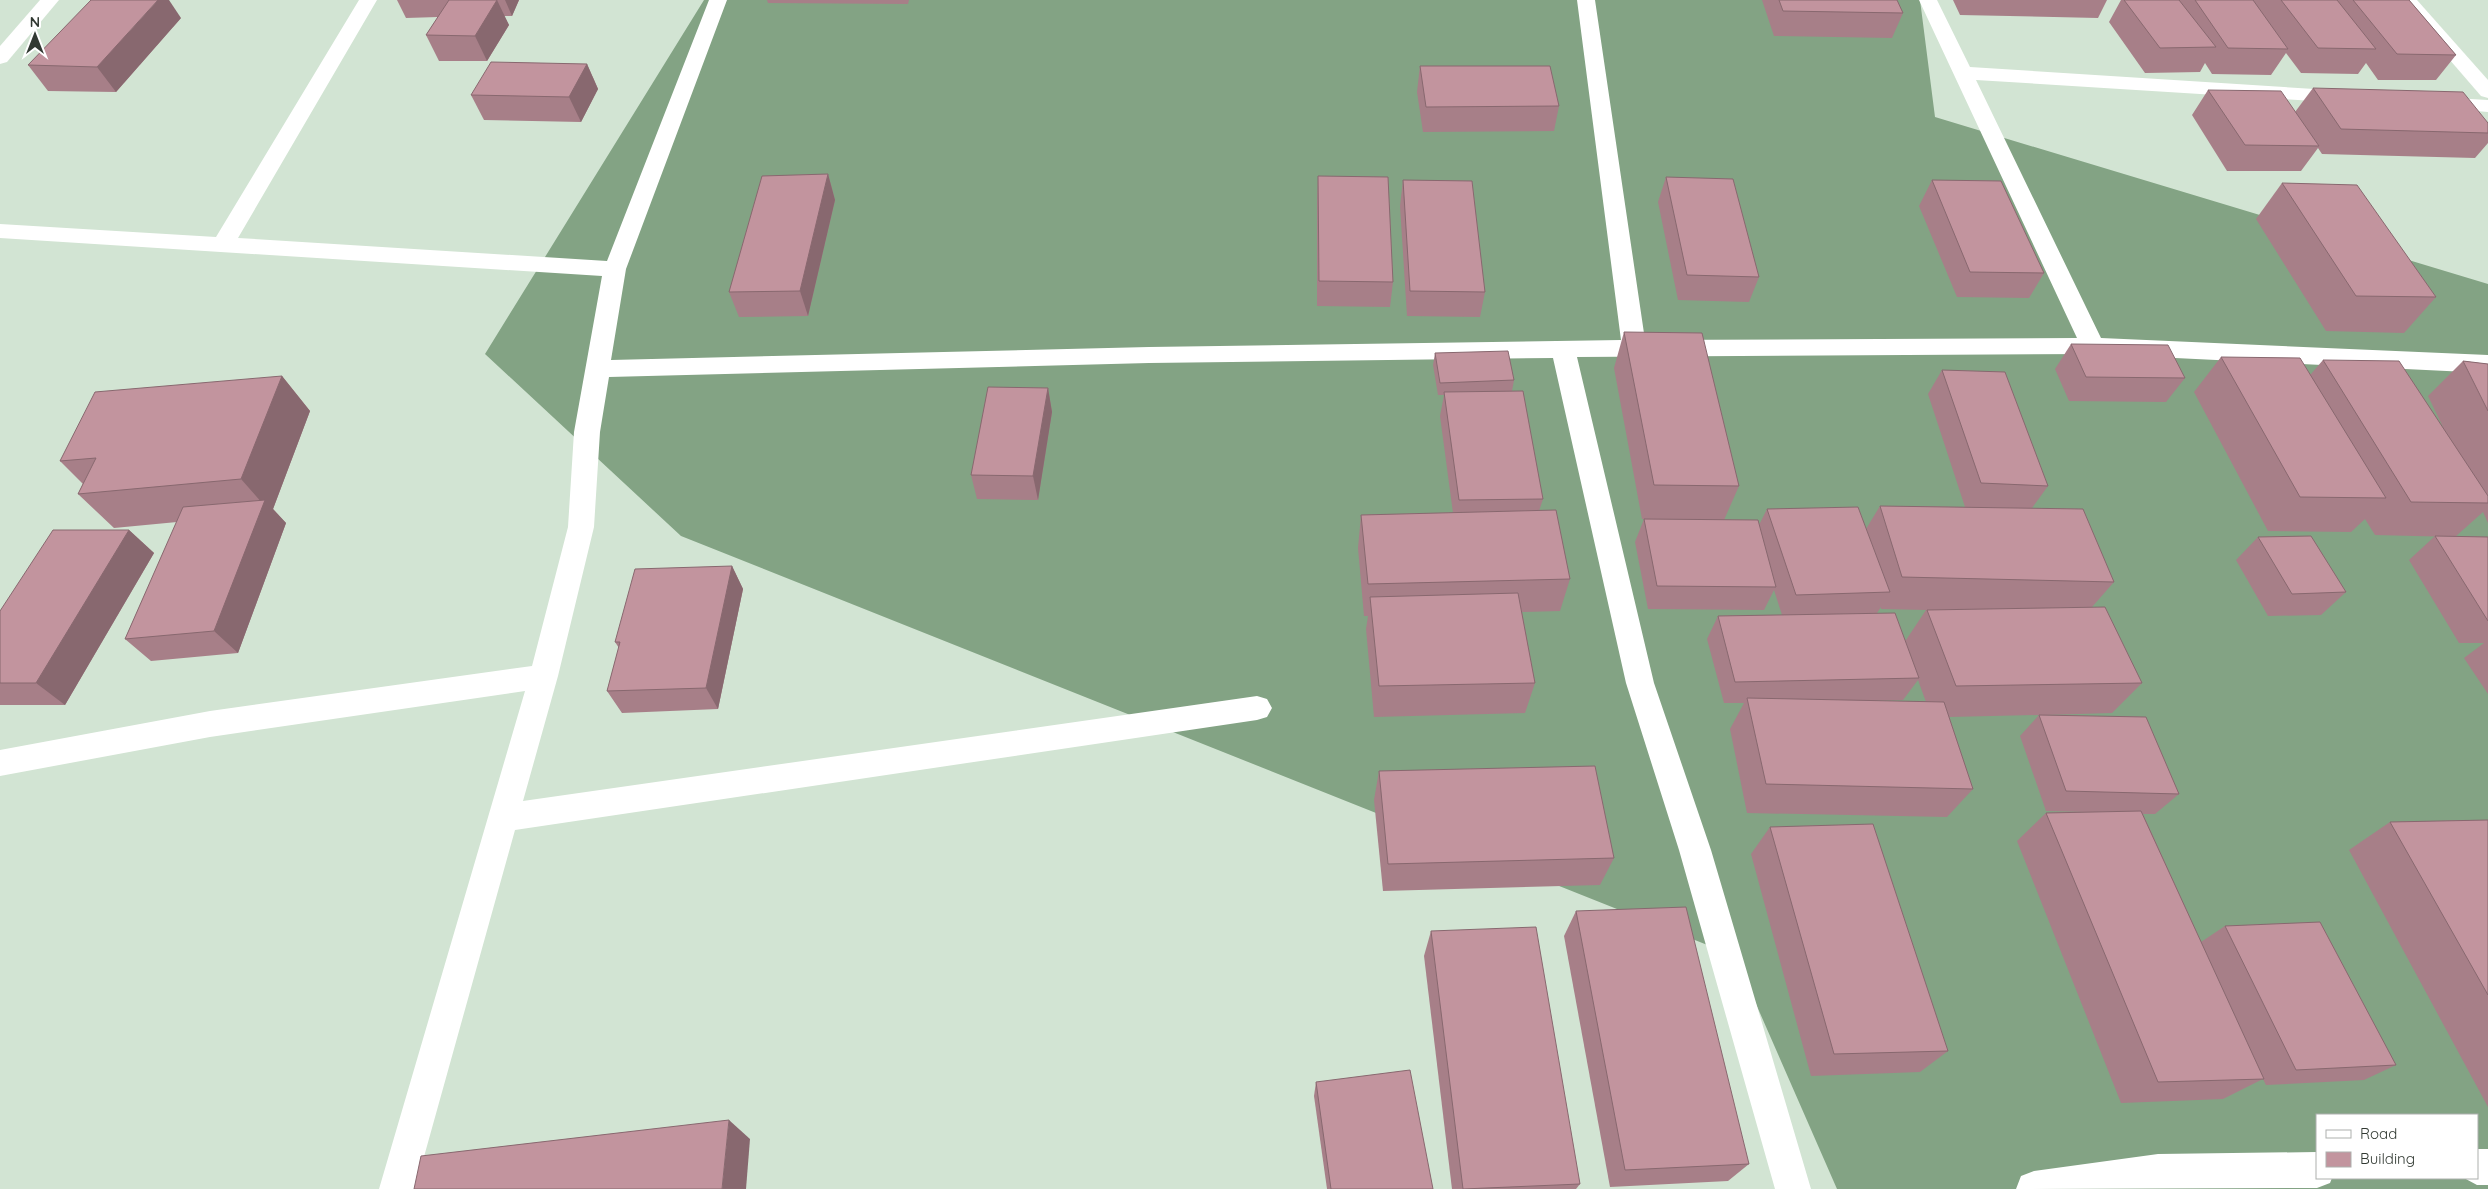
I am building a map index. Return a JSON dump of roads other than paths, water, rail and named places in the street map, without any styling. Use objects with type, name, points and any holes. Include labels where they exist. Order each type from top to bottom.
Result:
[{"type":"street","points":[[0,58],[50,0]]},
{"type":"street","points":[[223,244],[368,0]]},
{"type":"street","points":[[397,1189],[544,676],[581,527],[587,432],[615,269],[718,0]]},
{"type":"street","points":[[1586,0],[1634,348]]},
{"type":"street","points":[[1928,0],[2093,346]]},
{"type":"street","points":[[2407,0],[2488,92]]},
{"type":"street","points":[[1963,73],[2369,99]]},
{"type":"street","points":[[2419,102],[2488,106]]},
{"type":"street","points":[[0,231],[615,269]]},
{"type":"street","points":[[598,369],[1149,355],[1634,348],[2093,346],[2488,364]]},
{"type":"street","points":[[1563,349],[1640,683],[1695,850],[1793,1189]]},
{"type":"street","points":[[0,763],[210,724],[544,676]]},
{"type":"street","points":[[503,818],[1257,708]]},
{"type":"street","points":[[2034,1189],[2158,1172],[2316,1170]]}]
